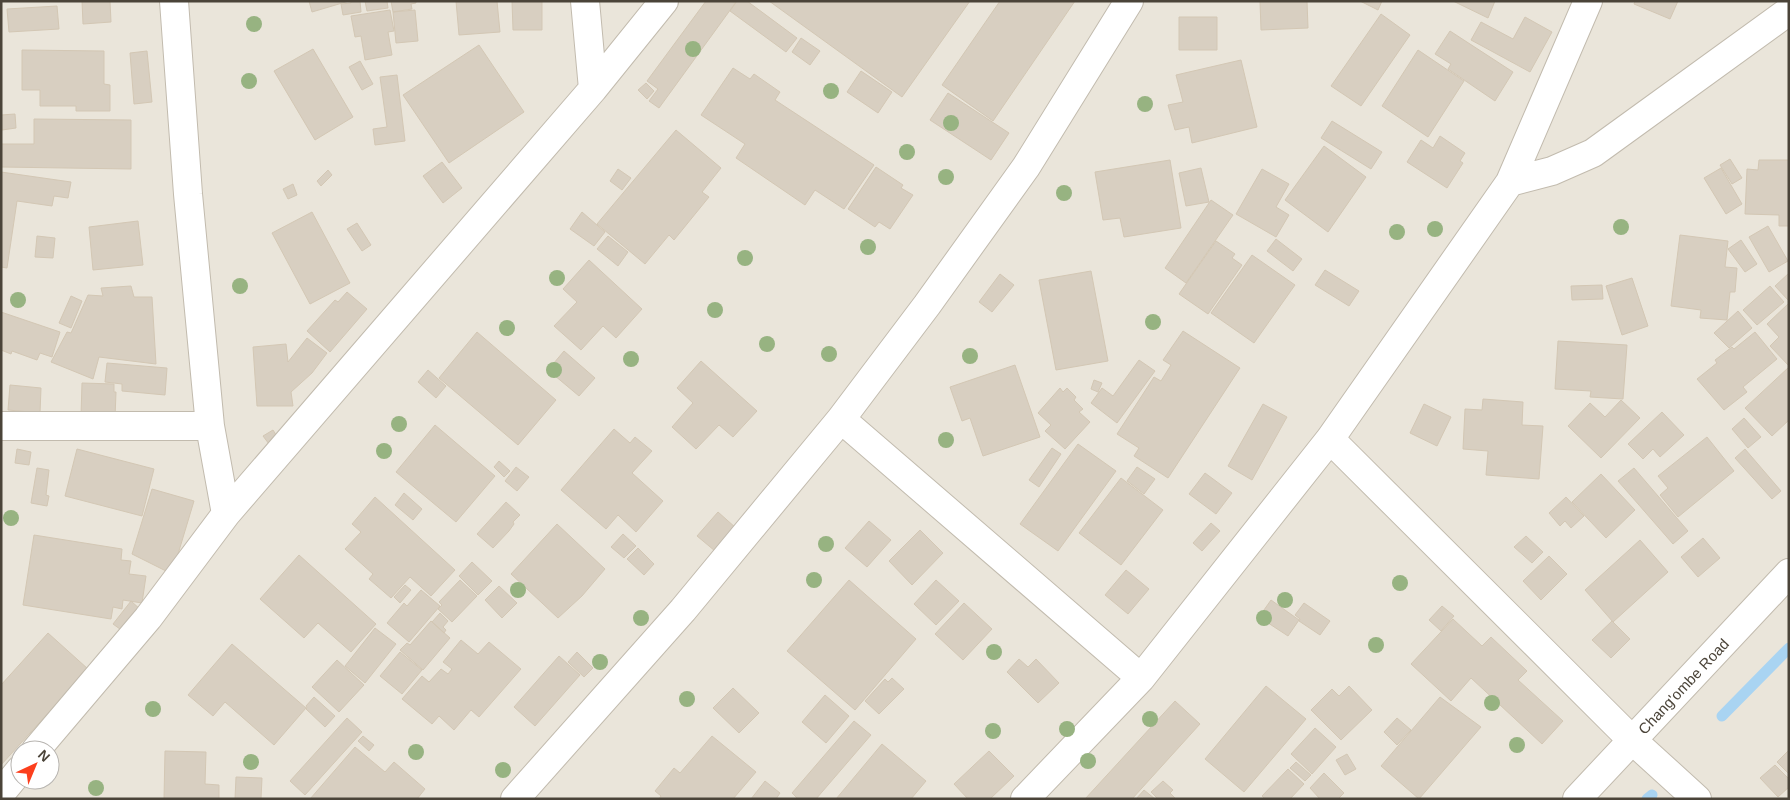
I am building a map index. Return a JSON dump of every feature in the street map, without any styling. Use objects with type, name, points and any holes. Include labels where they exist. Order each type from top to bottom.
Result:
[{"type":"street","points":[[174,1],[188,194],[210,426],[226,514]]},
{"type":"street","points":[[585,1],[592,89]]},
{"type":"street","points":[[44,740],[148,618],[226,514],[592,89],[664,1]]},
{"type":"street","points":[[515,799],[683,610],[841,419],[928,305],[1026,167],[1129,1]]},
{"type":"street","points":[[1025,799],[1141,678],[1330,440],[1510,182],[1588,1]]},
{"type":"street","points":[[1510,182],[1552,171],[1593,153],[1789,11]]},
{"type":"street","points":[[841,419],[1141,678]]},
{"type":"street","points":[[1,426],[210,426]]},
{"type":"street","points":[[1330,440],[1631,739],[1697,799]]},
{"type":"street","name":"Chang'ombe Road","points":[[1577,799],[1631,739],[1789,573]]},
{"type":"street","points":[[1,793],[10,782]]},
{"type":"shaded area","points":[[1,1],[1789,1],[1789,799],[1,799]]},
{"type":"building","points":[[82,1],[110,1],[111,22],[83,24]]},
{"type":"building","points":[[309,1],[349,1],[312,12]]},
{"type":"building","points":[[351,1],[360,1],[361,12],[343,15],[341,4],[351,3]]},
{"type":"building","points":[[365,1],[387,1],[388,8],[367,11]]},
{"type":"building","points":[[391,1],[416,1],[416,3],[411,4],[412,9],[393,12]]},
{"type":"building","points":[[456,1],[497,1],[500,32],[459,35]]},
{"type":"building","points":[[512,1],[542,1],[542,30],[513,30]]},
{"type":"building","points":[[706,1],[736,2],[659,108],[649,101],[658,89],[647,81]]},
{"type":"building","points":[[737,1],[747,1],[797,38],[786,52],[730,11]]},
{"type":"building","points":[[769,1],[970,1],[902,97]]},
{"type":"building","points":[[1000,1],[1075,1],[993,121],[942,85]]},
{"type":"building","points":[[1260,1],[1307,1],[1308,28],[1261,30]]},
{"type":"building","points":[[1360,1],[1382,1],[1378,10]]},
{"type":"building","points":[[1453,1],[1495,1],[1488,18]]},
{"type":"building","points":[[1635,1],[1678,1],[1670,19],[1634,4]]},
{"type":"building","points":[[57,6],[59,29],[9,32],[7,9]]},
{"type":"building","points":[[390,10],[394,31],[388,32],[392,55],[365,60],[361,36],[355,37],[351,16]]},
{"type":"building","points":[[415,10],[418,41],[396,43],[393,12]]},
{"type":"building","points":[[1381,14],[1410,35],[1361,106],[1331,86]]},
{"type":"building","points":[[1179,17],[1217,17],[1217,50],[1179,50]]},
{"type":"building","points":[[1525,17],[1552,32],[1530,72],[1471,40],[1481,22],[1513,39]]},
{"type":"building","points":[[1450,31],[1513,72],[1495,101],[1448,69],[1451,64],[1435,54]]},
{"type":"building","points":[[801,38],[820,51],[810,65],[792,52]]},
{"type":"building","points":[[479,45],[524,112],[449,163],[403,95]]},
{"type":"building","points":[[313,49],[353,117],[315,140],[274,71]]},
{"type":"building","points":[[22,50],[104,51],[104,84],[110,85],[110,111],[76,111],[76,106],[40,106],[40,90],[22,90]]},
{"type":"building","points":[[1418,50],[1464,81],[1428,137],[1382,106]]},
{"type":"building","points":[[147,51],[152,102],[134,104],[130,53]]},
{"type":"building","points":[[1241,60],[1257,127],[1192,143],[1189,127],[1175,130],[1168,105],[1183,102],[1176,75]]},
{"type":"building","points":[[360,61],[373,84],[362,90],[349,67]]},
{"type":"building","points":[[733,68],[750,79],[754,74],[780,92],[775,100],[874,165],[844,209],[815,190],[805,205],[736,158],[745,144],[701,115]]},
{"type":"building","points":[[861,71],[892,92],[878,113],[847,92]]},
{"type":"building","points":[[397,75],[405,141],[375,145],[373,129],[387,127],[380,77]]},
{"type":"building","points":[[646,83],[654,91],[647,99],[638,90]]},
{"type":"building","points":[[948,93],[1009,133],[991,160],[930,120]]},
{"type":"building","points":[[15,114],[16,128],[2,130],[1,115]]},
{"type":"building","points":[[34,119],[131,120],[131,169],[1,167],[1,144],[34,144]]},
{"type":"building","points":[[1332,121],[1382,152],[1371,169],[1321,138]]},
{"type":"building","points":[[676,130],[721,168],[702,192],[709,197],[674,240],[669,235],[645,264],[597,224]]},
{"type":"building","points":[[1440,136],[1465,153],[1460,161],[1463,163],[1447,188],[1407,162],[1421,140],[1433,148]]},
{"type":"building","points":[[1324,146],[1366,177],[1328,232],[1285,200]]},
{"type":"building","points":[[1730,159],[1742,178],[1732,184],[1720,165]]},
{"type":"building","points":[[1170,160],[1181,228],[1124,237],[1120,218],[1103,220],[1095,172]]},
{"type":"building","points":[[1759,160],[1789,160],[1789,226],[1779,226],[1779,215],[1745,214],[1747,169],[1758,170]]},
{"type":"building","points":[[442,162],[462,188],[443,203],[423,176]]},
{"type":"building","points":[[876,167],[903,185],[901,188],[913,195],[890,229],[879,222],[875,227],[848,209]]},
{"type":"building","points":[[1201,168],[1209,202],[1186,206],[1179,173]]},
{"type":"building","points":[[1721,168],[1742,204],[1726,214],[1704,178]]},
{"type":"building","points":[[618,169],[631,178],[622,190],[610,181]]},
{"type":"building","points":[[1262,169],[1289,184],[1276,207],[1289,215],[1276,237],[1236,214]]},
{"type":"building","points":[[328,170],[332,175],[321,186],[317,181]]},
{"type":"building","points":[[1,172],[71,182],[68,198],[54,196],[52,206],[17,201],[7,268],[1,267]]},
{"type":"building","points":[[293,184],[297,195],[288,199],[283,189]]},
{"type":"building","points":[[1211,200],[1233,215],[1186,283],[1165,268]]},
{"type":"building","points":[[312,212],[350,283],[310,304],[272,233]]},
{"type":"building","points":[[582,212],[605,232],[594,246],[570,229]]},
{"type":"building","points":[[138,221],[143,265],[93,270],[89,227]]},
{"type":"building","points":[[357,223],[371,245],[362,251],[347,229]]},
{"type":"building","points":[[1768,226],[1788,261],[1769,272],[1749,237]]},
{"type":"building","points":[[1680,235],[1728,241],[1725,267],[1737,268],[1735,292],[1730,292],[1727,320],[1700,318],[1701,310],[1671,306]]},
{"type":"building","points":[[37,236],[55,238],[53,258],[35,257]]},
{"type":"building","points":[[608,236],[628,252],[618,266],[597,249]]},
{"type":"building","points":[[1276,239],[1302,259],[1293,271],[1267,251]]},
{"type":"building","points":[[1741,240],[1757,264],[1745,272],[1728,249]]},
{"type":"building","points":[[1216,241],[1235,254],[1232,258],[1242,265],[1208,314],[1179,294]]},
{"type":"building","points":[[1252,255],[1295,285],[1254,343],[1211,313]]},
{"type":"building","points":[[589,260],[642,309],[616,338],[603,326],[581,350],[554,326],[577,302],[563,289]]},
{"type":"building","points":[[1325,270],[1359,291],[1349,306],[1315,285]]},
{"type":"building","points":[[1091,271],[1108,361],[1056,370],[1039,280]]},
{"type":"building","points":[[1789,273],[1789,299],[1788,300],[1775,286]]},
{"type":"building","points":[[1000,274],[1014,285],[992,312],[979,302]]},
{"type":"building","points":[[1632,278],[1648,326],[1622,335],[1606,286]]},
{"type":"building","points":[[1602,285],[1603,299],[1572,300],[1571,286]]},
{"type":"building","points":[[131,286],[134,297],[152,297],[156,364],[99,357],[93,379],[51,362],[67,332],[71,333],[88,295],[103,296],[101,288]]},
{"type":"building","points":[[1770,286],[1784,302],[1757,325],[1743,310]]},
{"type":"building","points":[[347,292],[367,309],[330,352],[307,331],[335,300],[338,302]]},
{"type":"building","points":[[71,296],[82,301],[71,328],[59,323]]},
{"type":"building","points":[[1789,303],[1789,366],[1770,346],[1779,337],[1767,324]]},
{"type":"building","points":[[1738,311],[1752,328],[1729,348],[1714,333]]},
{"type":"building","points":[[1,312],[60,332],[52,357],[40,353],[37,360],[12,351],[11,354],[1,350]]},
{"type":"building","points":[[1183,331],[1240,368],[1168,478],[1134,456],[1139,448],[1117,434],[1154,377],[1161,381],[1171,365],[1163,360]]},
{"type":"building","points":[[477,332],[556,400],[518,445],[439,378]]},
{"type":"building","points":[[1755,332],[1777,359],[1743,387],[1747,392],[1724,410],[1697,379],[1717,363],[1715,360],[1732,347],[1734,349]]},
{"type":"building","points":[[307,338],[327,353],[312,373],[291,392],[293,406],[257,406],[253,347],[286,344],[288,362]]},
{"type":"building","points":[[1558,341],[1627,345],[1623,399],[1590,397],[1591,391],[1555,389]]},
{"type":"building","points":[[564,351],[595,378],[579,396],[548,370]]},
{"type":"building","points":[[1139,360],[1155,371],[1117,423],[1091,403],[1102,388],[1113,396]]},
{"type":"building","points":[[701,361],[757,411],[733,437],[719,425],[696,449],[672,427],[693,403],[677,388]]},
{"type":"building","points":[[107,363],[167,368],[165,395],[122,391],[122,384],[105,382]]},
{"type":"building","points":[[1015,365],[1040,437],[983,456],[970,418],[962,421],[950,387]]},
{"type":"building","points":[[1789,367],[1789,420],[1772,436],[1745,408]]},
{"type":"building","points":[[428,370],[446,386],[436,398],[418,382]]},
{"type":"building","points":[[1094,380],[1102,383],[1098,392],[1091,389]]},
{"type":"building","points":[[82,383],[114,384],[114,392],[116,392],[115,418],[81,416]]},
{"type":"building","points":[[10,385],[41,388],[40,413],[8,410]]},
{"type":"building","points":[[1060,388],[1063,392],[1067,388],[1076,397],[1074,400],[1083,409],[1079,412],[1090,422],[1065,449],[1045,431],[1051,425],[1038,413]]},
{"type":"building","points":[[1483,399],[1523,402],[1522,425],[1543,426],[1539,479],[1486,475],[1488,451],[1463,449],[1465,409],[1482,410]]},
{"type":"building","points":[[1621,400],[1640,418],[1601,458],[1568,426],[1590,403],[1605,417]]},
{"type":"building","points":[[1263,404],[1287,417],[1252,480],[1228,466]]},
{"type":"building","points":[[1424,404],[1451,417],[1437,446],[1410,433]]},
{"type":"building","points":[[1662,412],[1684,435],[1660,457],[1653,449],[1643,459],[1628,444]]},
{"type":"building","points":[[1744,418],[1761,437],[1748,448],[1732,429]]},
{"type":"building","points":[[435,425],[495,476],[456,522],[396,472]]},
{"type":"building","points":[[614,429],[630,443],[635,437],[652,451],[632,473],[663,501],[636,532],[618,515],[606,529],[561,490]]},
{"type":"building","points":[[273,430],[278,438],[269,444],[263,436]]},
{"type":"building","points":[[1707,437],[1734,471],[1678,517],[1660,495],[1668,488],[1658,476]]},
{"type":"building","points":[[1078,444],[1116,471],[1058,551],[1020,524]]},
{"type":"building","points":[[1052,448],[1061,454],[1039,487],[1029,480]]},
{"type":"building","points":[[17,449],[31,452],[29,465],[15,463]]},
{"type":"building","points":[[77,449],[154,469],[142,516],[65,496]]},
{"type":"building","points":[[1745,449],[1781,491],[1772,499],[1735,458]]},
{"type":"building","points":[[499,461],[510,471],[504,477],[494,467]]},
{"type":"building","points":[[516,467],[529,477],[517,491],[505,481]]},
{"type":"building","points":[[1137,467],[1155,479],[1144,494],[1127,481]]},
{"type":"building","points":[[37,468],[49,470],[46,495],[49,496],[47,506],[31,503]]},
{"type":"building","points":[[1634,468],[1688,531],[1673,544],[1618,481]]},
{"type":"building","points":[[1205,473],[1232,493],[1216,514],[1189,494]]},
{"type":"building","points":[[1601,474],[1635,510],[1606,538],[1572,502]]},
{"type":"building","points":[[1121,478],[1163,510],[1121,565],[1079,533]]},
{"type":"building","points":[[152,489],[194,501],[172,574],[132,554]]},
{"type":"building","points":[[404,493],[422,509],[413,520],[395,505]]},
{"type":"building","points":[[375,497],[455,570],[431,596],[410,577],[391,598],[369,579],[373,574],[345,549],[361,532],[352,524]]},
{"type":"building","points":[[1566,497],[1584,516],[1571,528],[1565,521],[1560,526],[1549,513]]},
{"type":"building","points":[[506,502],[520,515],[513,522],[514,524],[509,531],[493,548],[477,534]]},
{"type":"building","points":[[718,512],[736,528],[715,551],[697,536]]},
{"type":"building","points":[[869,521],[891,540],[867,567],[845,548]]},
{"type":"building","points":[[1211,523],[1220,531],[1202,551],[1193,543]]},
{"type":"building","points":[[557,524],[605,569],[582,596],[558,618],[511,574]]},
{"type":"building","points":[[920,530],[943,553],[912,585],[889,561]]},
{"type":"building","points":[[623,534],[636,546],[624,558],[611,547]]},
{"type":"building","points":[[34,535],[122,549],[121,560],[131,561],[129,574],[146,576],[142,603],[123,600],[122,609],[113,607],[111,619],[23,605]]},
{"type":"building","points":[[1526,536],[1543,552],[1532,563],[1514,547]]},
{"type":"building","points":[[1703,538],[1720,558],[1698,577],[1681,557]]},
{"type":"building","points":[[1640,540],[1668,572],[1613,622],[1585,590]]},
{"type":"building","points":[[638,548],[654,564],[644,575],[627,559]]},
{"type":"building","points":[[299,555],[376,624],[351,652],[318,623],[304,638],[260,599]]},
{"type":"building","points":[[1549,556],[1567,574],[1541,600],[1523,581]]},
{"type":"building","points":[[472,562],[492,581],[478,595],[459,576]]},
{"type":"building","points":[[1126,570],[1149,589],[1128,614],[1105,595]]},
{"type":"building","points":[[460,580],[477,596],[452,622],[438,609],[442,605],[439,602]]},
{"type":"building","points":[[849,580],[916,639],[855,710],[787,651]]},
{"type":"building","points":[[936,580],[959,601],[936,625],[914,604]]},
{"type":"building","points":[[405,585],[411,590],[400,603],[394,597]]},
{"type":"building","points":[[499,586],[517,603],[502,618],[485,600]]},
{"type":"building","points":[[421,590],[440,606],[409,642],[387,623],[404,603],[407,606]]},
{"type":"building","points":[[1271,600],[1299,620],[1288,636],[1259,617]]},
{"type":"building","points":[[131,601],[141,610],[124,632],[113,624]]},
{"type":"building","points":[[964,603],[992,629],[963,660],[935,634]]},
{"type":"building","points":[[1304,603],[1330,621],[1320,635],[1299,621],[1300,619],[1295,615]]},
{"type":"building","points":[[1442,606],[1454,616],[1441,631],[1429,620]]},
{"type":"building","points":[[440,613],[448,621],[443,627],[446,630],[444,633],[432,622]]},
{"type":"building","points":[[1453,619],[1482,646],[1491,637],[1527,671],[1518,680],[1563,721],[1542,744],[1471,678],[1451,701],[1411,664]]},
{"type":"building","points":[[431,621],[450,638],[423,670],[400,650],[407,643],[410,645]]},
{"type":"building","points":[[1612,621],[1630,639],[1611,658],[1592,640]]},
{"type":"building","points":[[375,628],[396,644],[365,683],[345,666]]},
{"type":"building","points":[[48,633],[88,669],[24,740],[10,740],[10,755],[1,765],[1,685]]},
{"type":"building","points":[[461,640],[478,654],[489,642],[521,669],[479,717],[471,710],[454,730],[439,716],[432,724],[402,699],[422,676],[429,682],[441,669],[448,674],[452,669],[443,662]]},
{"type":"building","points":[[232,644],[306,708],[274,745],[225,702],[213,716],[188,695]]},
{"type":"building","points":[[400,652],[422,670],[402,694],[380,676]]},
{"type":"building","points":[[577,652],[593,668],[584,677],[568,662]]},
{"type":"building","points":[[559,656],[580,675],[535,726],[514,707]]},
{"type":"building","points":[[1019,659],[1028,667],[1036,659],[1059,683],[1038,703],[1007,672]]},
{"type":"building","points":[[337,660],[364,685],[339,712],[312,687]]},
{"type":"building","points":[[892,678],[904,689],[879,714],[865,701],[885,679],[888,682]]},
{"type":"building","points":[[1266,686],[1306,719],[1244,792],[1205,759]]},
{"type":"building","points":[[1349,686],[1372,710],[1341,740],[1311,710],[1332,689],[1339,696]]},
{"type":"building","points":[[733,688],[759,713],[739,733],[713,708]]},
{"type":"building","points":[[825,695],[849,716],[826,743],[802,722]]},
{"type":"building","points":[[314,697],[335,716],[325,727],[306,709],[306,706]]},
{"type":"building","points":[[1440,697],[1481,727],[1419,799],[1381,766]]},
{"type":"building","points":[[1175,701],[1200,724],[1132,799],[1085,799]]},
{"type":"building","points":[[347,718],[362,732],[305,795],[290,781]]},
{"type":"building","points":[[1397,718],[1411,730],[1397,745],[1384,732]]},
{"type":"building","points":[[854,721],[871,735],[816,799],[798,799],[792,793]]},
{"type":"building","points":[[1315,728],[1336,747],[1312,774],[1291,754]]},
{"type":"building","points":[[363,736],[374,745],[369,751],[358,741]]},
{"type":"building","points":[[712,736],[756,772],[733,799],[659,799],[661,796],[655,791],[674,768],[680,773]]},
{"type":"building","points":[[882,744],[926,781],[911,799],[836,799]]},
{"type":"building","points":[[355,747],[385,772],[394,762],[425,789],[417,799],[310,799]]},
{"type":"building","points":[[1789,750],[1789,774],[1777,762]]},
{"type":"building","points":[[165,751],[206,752],[205,784],[219,785],[219,799],[164,799]]},
{"type":"building","points":[[989,751],[1014,776],[990,799],[968,799],[954,784]]},
{"type":"building","points":[[1347,754],[1356,769],[1345,775],[1336,760]]},
{"type":"building","points":[[1296,762],[1311,775],[1305,781],[1290,768]]},
{"type":"building","points":[[1775,765],[1789,779],[1789,787],[1778,797],[1760,778]]},
{"type":"building","points":[[1288,769],[1304,784],[1290,799],[1265,799],[1262,796]]},
{"type":"building","points":[[1324,773],[1344,793],[1338,799],[1320,799],[1310,788]]},
{"type":"building","points":[[236,777],[262,778],[261,799],[235,799]]},
{"type":"building","points":[[765,781],[780,793],[776,799],[751,799]]},
{"type":"building","points":[[1163,781],[1173,790],[1170,793],[1176,799],[1158,799],[1151,792]]},
{"type":"building","points":[[1144,790],[1155,799],[1136,799]]},
{"type":"waterway","points":[[1722,716],[1789,648]]},
{"type":"waterway","points":[[1647,799],[1652,795]]}]
